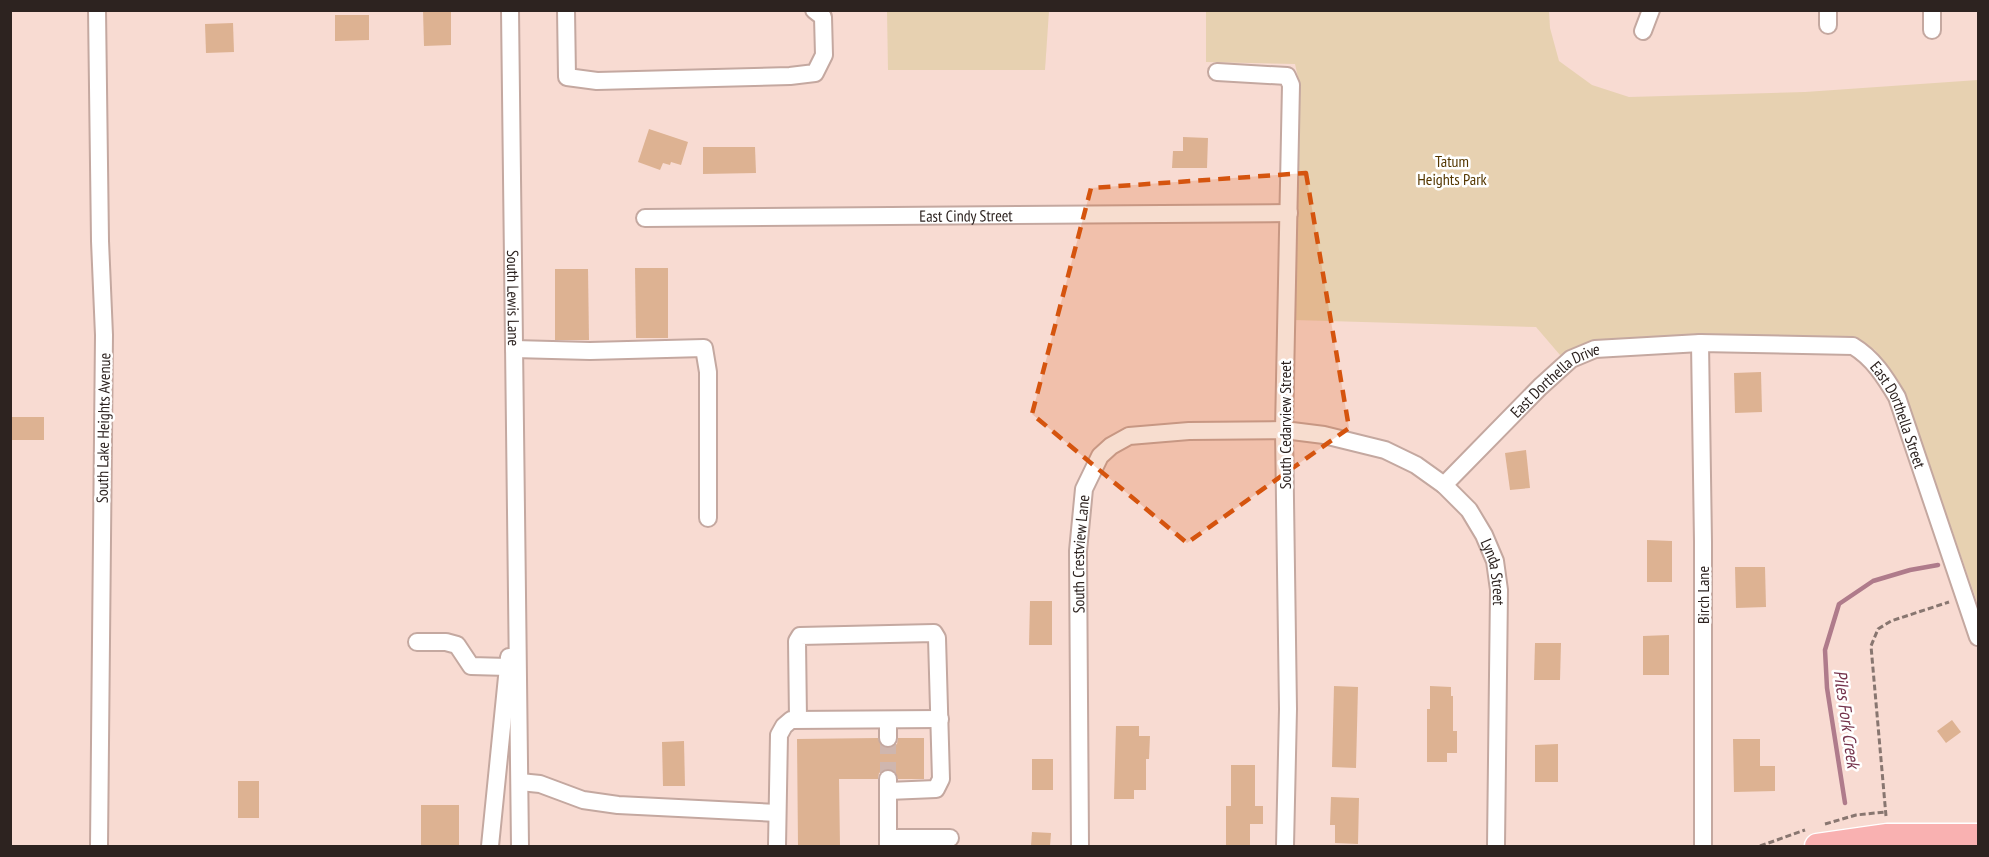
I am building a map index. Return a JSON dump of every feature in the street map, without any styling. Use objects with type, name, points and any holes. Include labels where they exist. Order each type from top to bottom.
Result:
[{"type":"highway","points":[[1817,846],[1887,836],[1978,836]]},
{"type":"street","name":"South Lake Heights Avenue","points":[[97,10],[100,241],[104,335],[99,846]]},
{"type":"street","name":"South Lewis Lane","points":[[510,10],[520,846]]},
{"type":"street","points":[[566,10],[567,76],[597,81],[790,76],[815,72],[824,55],[823,17],[814,10]]},
{"type":"street","points":[[1643,31],[1651,10]]},
{"type":"street","points":[[1932,10],[1932,30]]},
{"type":"street","name":"South Cedarview Street","points":[[1216,72],[1287,76],[1291,85],[1284,430],[1288,709],[1285,846]]},
{"type":"street","name":"East Cindy Street","points":[[645,218],[1289,213]]},
{"type":"street","name":"East Dorthella Drive","points":[[1444,485],[1540,387],[1571,359],[1595,349],[1700,343]]},
{"type":"street","name":"East Dorthella Street","points":[[1700,343],[1839,344],[1853,346],[1866,354],[1885,377],[1897,397],[1978,637]]},
{"type":"street","name":"Birch Lane","points":[[1700,343],[1703,542],[1703,846]]},
{"type":"street","points":[[514,349],[590,351],[704,348],[708,372],[708,518]]},
{"type":"street","name":"Lynda Street","points":[[1284,430],[1324,435],[1385,450],[1416,465],[1444,485],[1469,510],[1484,536],[1495,561],[1499,590],[1496,846]]},
{"type":"street","name":"South Crestview Lane","points":[[1080,846],[1078,551],[1084,489],[1100,456],[1111,446],[1130,436],[1189,431],[1284,430]]},
{"type":"street","name":"South Lewis Lane","points":[[490,846],[517,585]]},
{"type":"street","points":[[798,719],[797,641],[800,636],[934,633],[937,638],[941,779],[936,789],[888,785],[888,842],[950,838]]},
{"type":"street","points":[[417,642],[446,642],[457,645],[471,666],[508,667]]},
{"type":"street","points":[[777,846],[779,735],[791,720],[940,719]]},
{"type":"street","points":[[888,720],[888,738]]},
{"type":"street","points":[[520,782],[540,784],[583,800],[618,805],[777,813]]},
{"type":"path","points":[[1885,812],[1871,646],[1878,629],[1891,621],[1965,597]]},
{"type":"highlighted area","points":[[1306,173],[1349,428],[1187,543],[1032,414],[1091,188]]},
{"type":"green space","points":[[887,11],[1049,11],[1045,70],[888,70]]},
{"type":"green space","name":"Tatum Heights Park","points":[[1206,11],[1549,11],[1550,28],[1559,61],[1592,85],[1629,97],[1805,92],[1978,80],[1978,605],[1905,394],[1875,350],[1854,337],[1662,336],[1590,342],[1560,355],[1536,327],[1294,320],[1299,82],[1295,64],[1206,62]]},
{"type":"building","points":[[423,10],[451,10],[451,45],[424,46]]},
{"type":"building","points":[[335,15],[369,15],[369,40],[335,41]]},
{"type":"building","points":[[233,23],[234,52],[206,53],[205,24]]},
{"type":"building","points":[[649,129],[688,142],[681,165],[671,162],[670,165],[663,163],[660,170],[638,162]]},
{"type":"building","points":[[1183,137],[1208,138],[1207,168],[1172,168],[1173,151],[1183,151]]},
{"type":"building","points":[[703,147],[755,147],[756,173],[703,174]]},
{"type":"building","points":[[635,268],[668,268],[668,338],[636,338]]},
{"type":"building","points":[[555,269],[588,269],[589,340],[555,340]]},
{"type":"building","points":[[1761,372],[1762,412],[1735,413],[1734,373]]},
{"type":"building","points":[[10,417],[44,417],[44,440],[10,440]]},
{"type":"building","points":[[1526,450],[1530,488],[1510,490],[1505,453]]},
{"type":"building","points":[[1647,540],[1672,541],[1672,582],[1647,582]]},
{"type":"building","points":[[1735,567],[1765,567],[1766,607],[1736,608]]},
{"type":"building","points":[[1030,601],[1052,601],[1052,645],[1029,645]]},
{"type":"building","points":[[1669,635],[1669,675],[1643,675],[1643,636]]},
{"type":"building","points":[[1535,643],[1561,643],[1560,680],[1534,680]]},
{"type":"building","points":[[1334,686],[1358,687],[1356,768],[1332,767]]},
{"type":"building","points":[[1430,686],[1451,687],[1453,731],[1457,731],[1457,753],[1447,753],[1447,762],[1427,762],[1427,709],[1430,709]]},
{"type":"building","points":[[1952,720],[1961,732],[1946,743],[1937,731]]},
{"type":"building","points":[[1116,726],[1139,726],[1139,736],[1150,736],[1149,759],[1146,759],[1146,790],[1134,790],[1134,799],[1114,799]]},
{"type":"building","points":[[878,738],[882,747],[889,748],[897,744],[898,738],[924,738],[924,779],[898,779],[894,770],[887,769],[879,773],[878,779],[839,779],[840,846],[798,846],[797,739]]},
{"type":"building","points":[[1733,739],[1760,739],[1760,766],[1775,766],[1775,791],[1734,792]]},
{"type":"building","points":[[684,741],[685,786],[663,786],[662,742]]},
{"type":"building","points":[[1558,744],[1558,782],[1535,782],[1535,745]]},
{"type":"building","points":[[1032,759],[1053,759],[1053,790],[1032,790]]},
{"type":"building","points":[[1231,765],[1255,765],[1255,806],[1263,806],[1263,824],[1250,824],[1250,846],[1226,846],[1226,806],[1231,806]]},
{"type":"building","points":[[238,781],[259,781],[259,818],[238,818]]},
{"type":"building","points":[[1331,797],[1359,798],[1358,844],[1335,843],[1335,825],[1330,825]]},
{"type":"building","points":[[421,805],[459,805],[459,846],[421,846]]},
{"type":"building","points":[[1032,832],[1051,833],[1050,846],[1031,846]]},
{"type":"waterway","name":"Piles Fork Creek","points":[[1845,803],[1827,688],[1825,650],[1839,604],[1873,581],[1910,570],[1938,565]]},
{"type":"tunnel","points":[[888,738],[888,779]]}]
